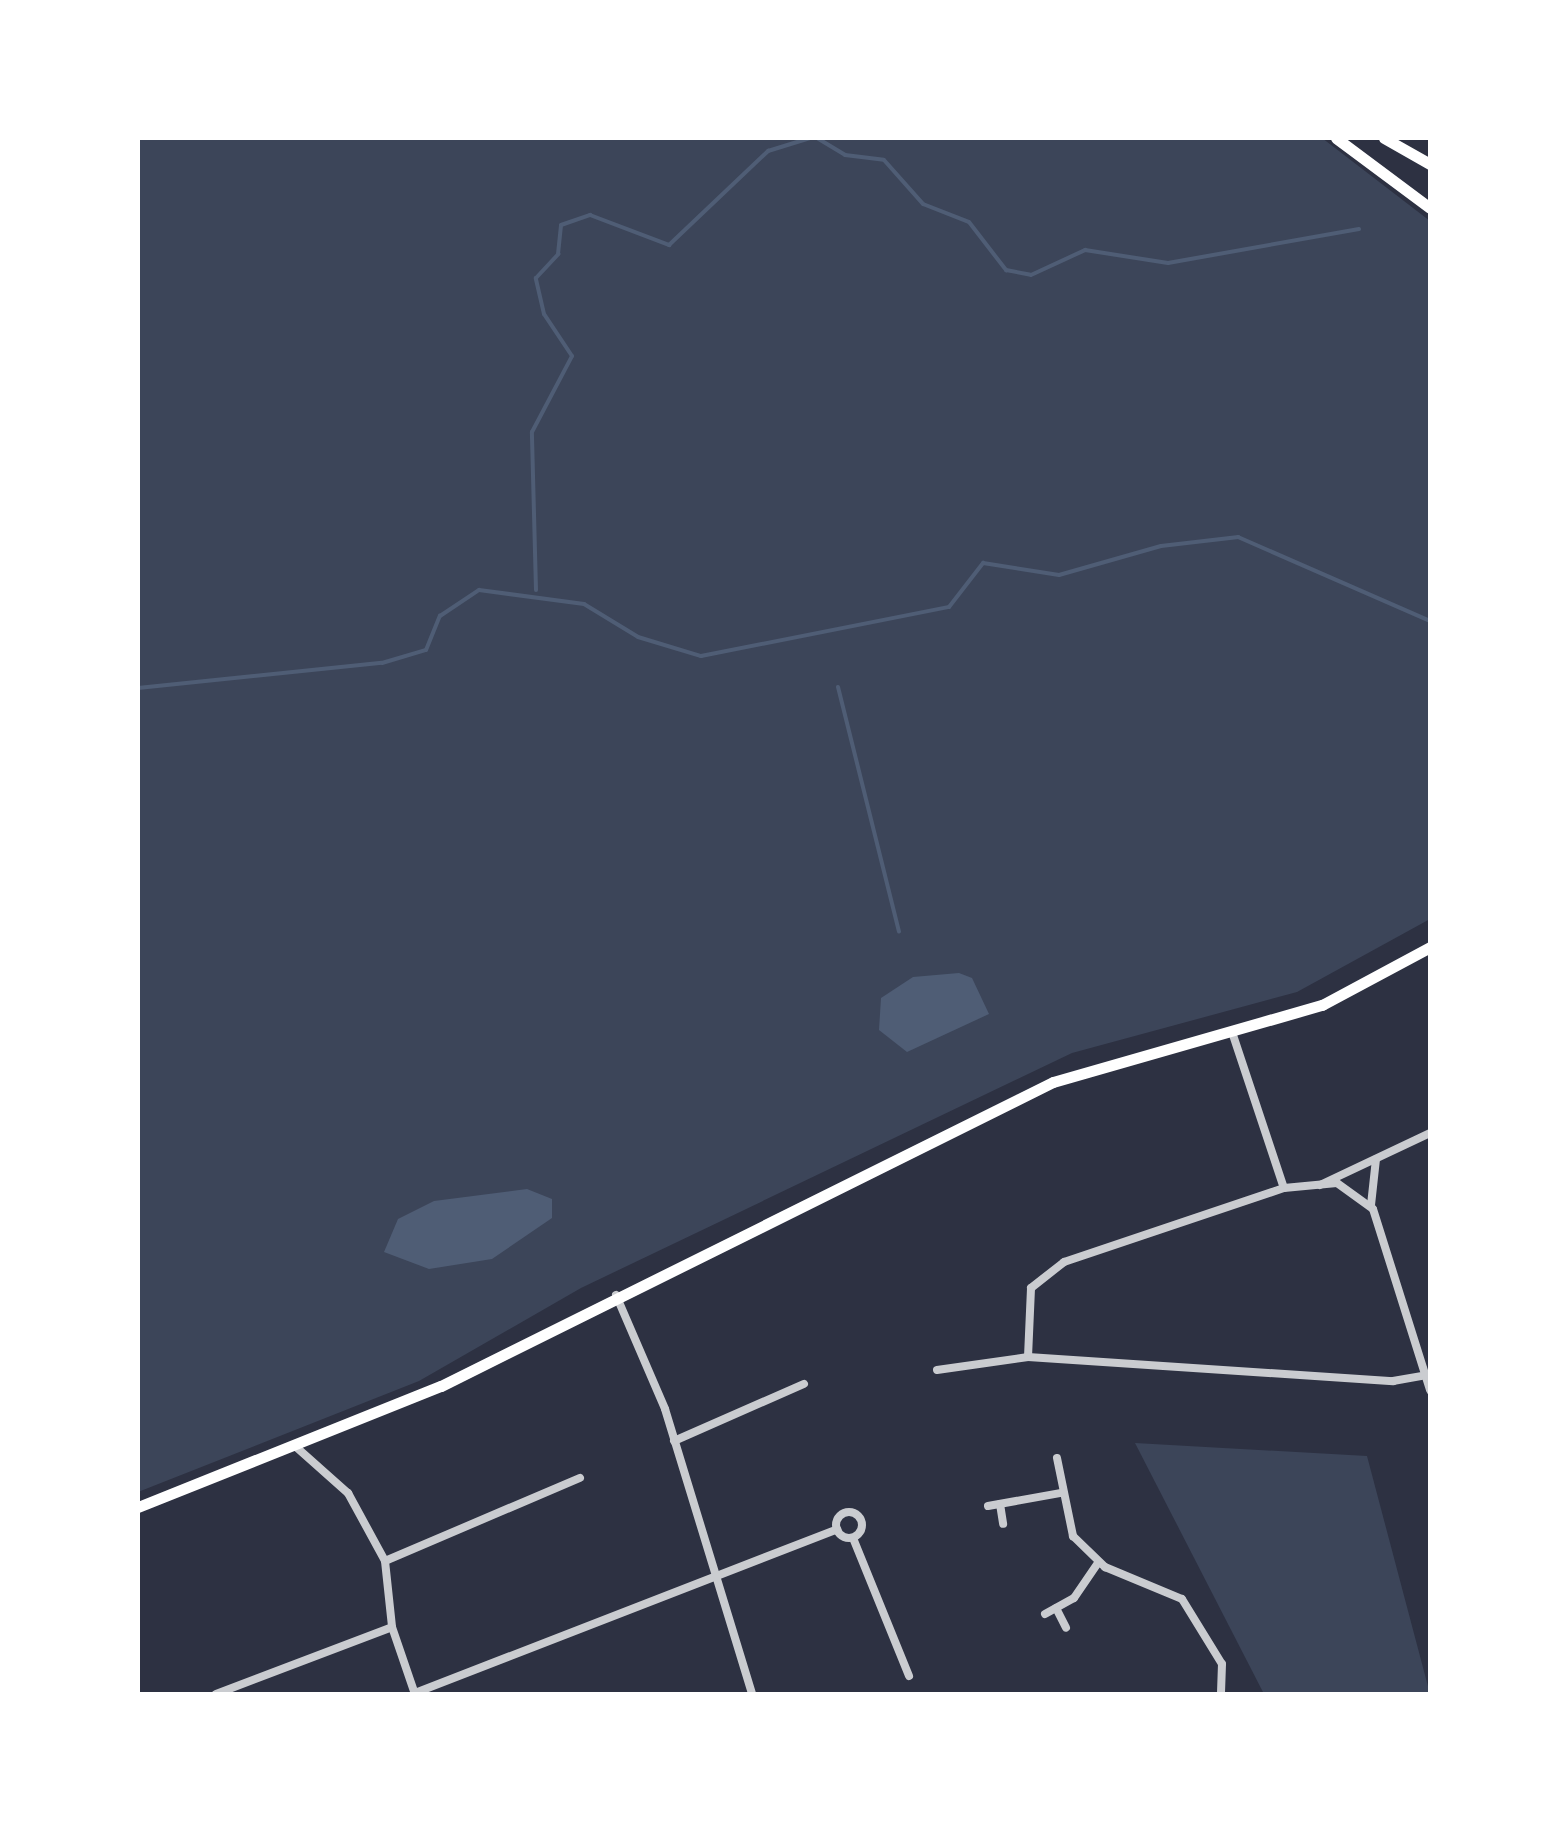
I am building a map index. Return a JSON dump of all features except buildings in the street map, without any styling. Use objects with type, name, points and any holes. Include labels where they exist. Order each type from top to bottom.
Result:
[{"type":"highway","points":[[1336,138],[1430,208]]},
{"type":"highway","points":[[1384,138],[1430,164]]},
{"type":"highway","points":[[138,1507],[441,1386],[1053,1082],[1322,1005],[1430,946]]},
{"type":"street","points":[[1232,1032],[1284,1188]]},
{"type":"street","points":[[1320,1185],[1430,1133]]},
{"type":"street","points":[[1376,1159],[1371,1205],[1430,1390]]},
{"type":"street","points":[[1028,1357],[1025,1319],[1044,1273],[1284,1188],[1348,1186],[1371,1205]]},
{"type":"street","points":[[616,1296],[674,1441],[752,1694]]},
{"type":"street","points":[[937,1370],[1028,1357],[1394,1381],[1426,1375]]},
{"type":"street","points":[[674,1441],[804,1384]]},
{"type":"street","points":[[296,1446],[348,1493],[384,1561],[392,1627],[415,1694],[837,1529]]},
{"type":"street","points":[[1056,1458],[1060,1494],[1073,1536],[1098,1562],[1182,1599],[1222,1664],[1221,1694]]},
{"type":"street","points":[[384,1561],[580,1478]]},
{"type":"street","points":[[988,1506],[1060,1494]]},
{"type":"street","points":[[1000,1504],[1002,1524]]},
{"type":"street","points":[[837,1529],[840,1515],[857,1514],[862,1526],[853,1538]]},
{"type":"street","points":[[837,1529],[853,1538],[909,1676]]},
{"type":"street","points":[[1045,1614],[1056,1608],[1098,1562]]},
{"type":"street","points":[[1056,1608],[1066,1628]]},
{"type":"street","points":[[216,1694],[392,1627]]},
{"type":"shaded area","points":[[138,138],[1322,138],[1430,221],[1430,919],[1297,992],[1072,1053],[581,1288],[419,1381],[138,1492]]},
{"type":"shaded area","points":[[959,973],[972,978],[989,1014],[907,1052],[879,1030],[881,998],[913,977]]},
{"type":"shaded area","points":[[527,1189],[552,1199],[552,1218],[492,1259],[429,1269],[384,1252],[398,1219],[434,1201]]},
{"type":"shaded area","points":[[1135,1443],[1367,1456],[1430,1694],[1264,1694]]},
{"type":"waterway","points":[[536,590],[532,432],[572,356],[544,314],[536,278],[558,254],[561,225],[590,215],[669,245],[768,151],[810,138]]},
{"type":"waterway","points":[[817,138],[845,155],[884,160],[923,204],[969,222],[1006,270],[1031,275],[1085,250],[1168,263],[1359,229]]},
{"type":"waterway","points":[[138,688],[382,663],[426,650],[440,616],[479,590],[584,604],[638,637],[701,656],[949,607],[983,563],[1059,575],[1161,546],[1238,537],[1430,621]]},
{"type":"waterway","points":[[838,687],[899,931]]}]
